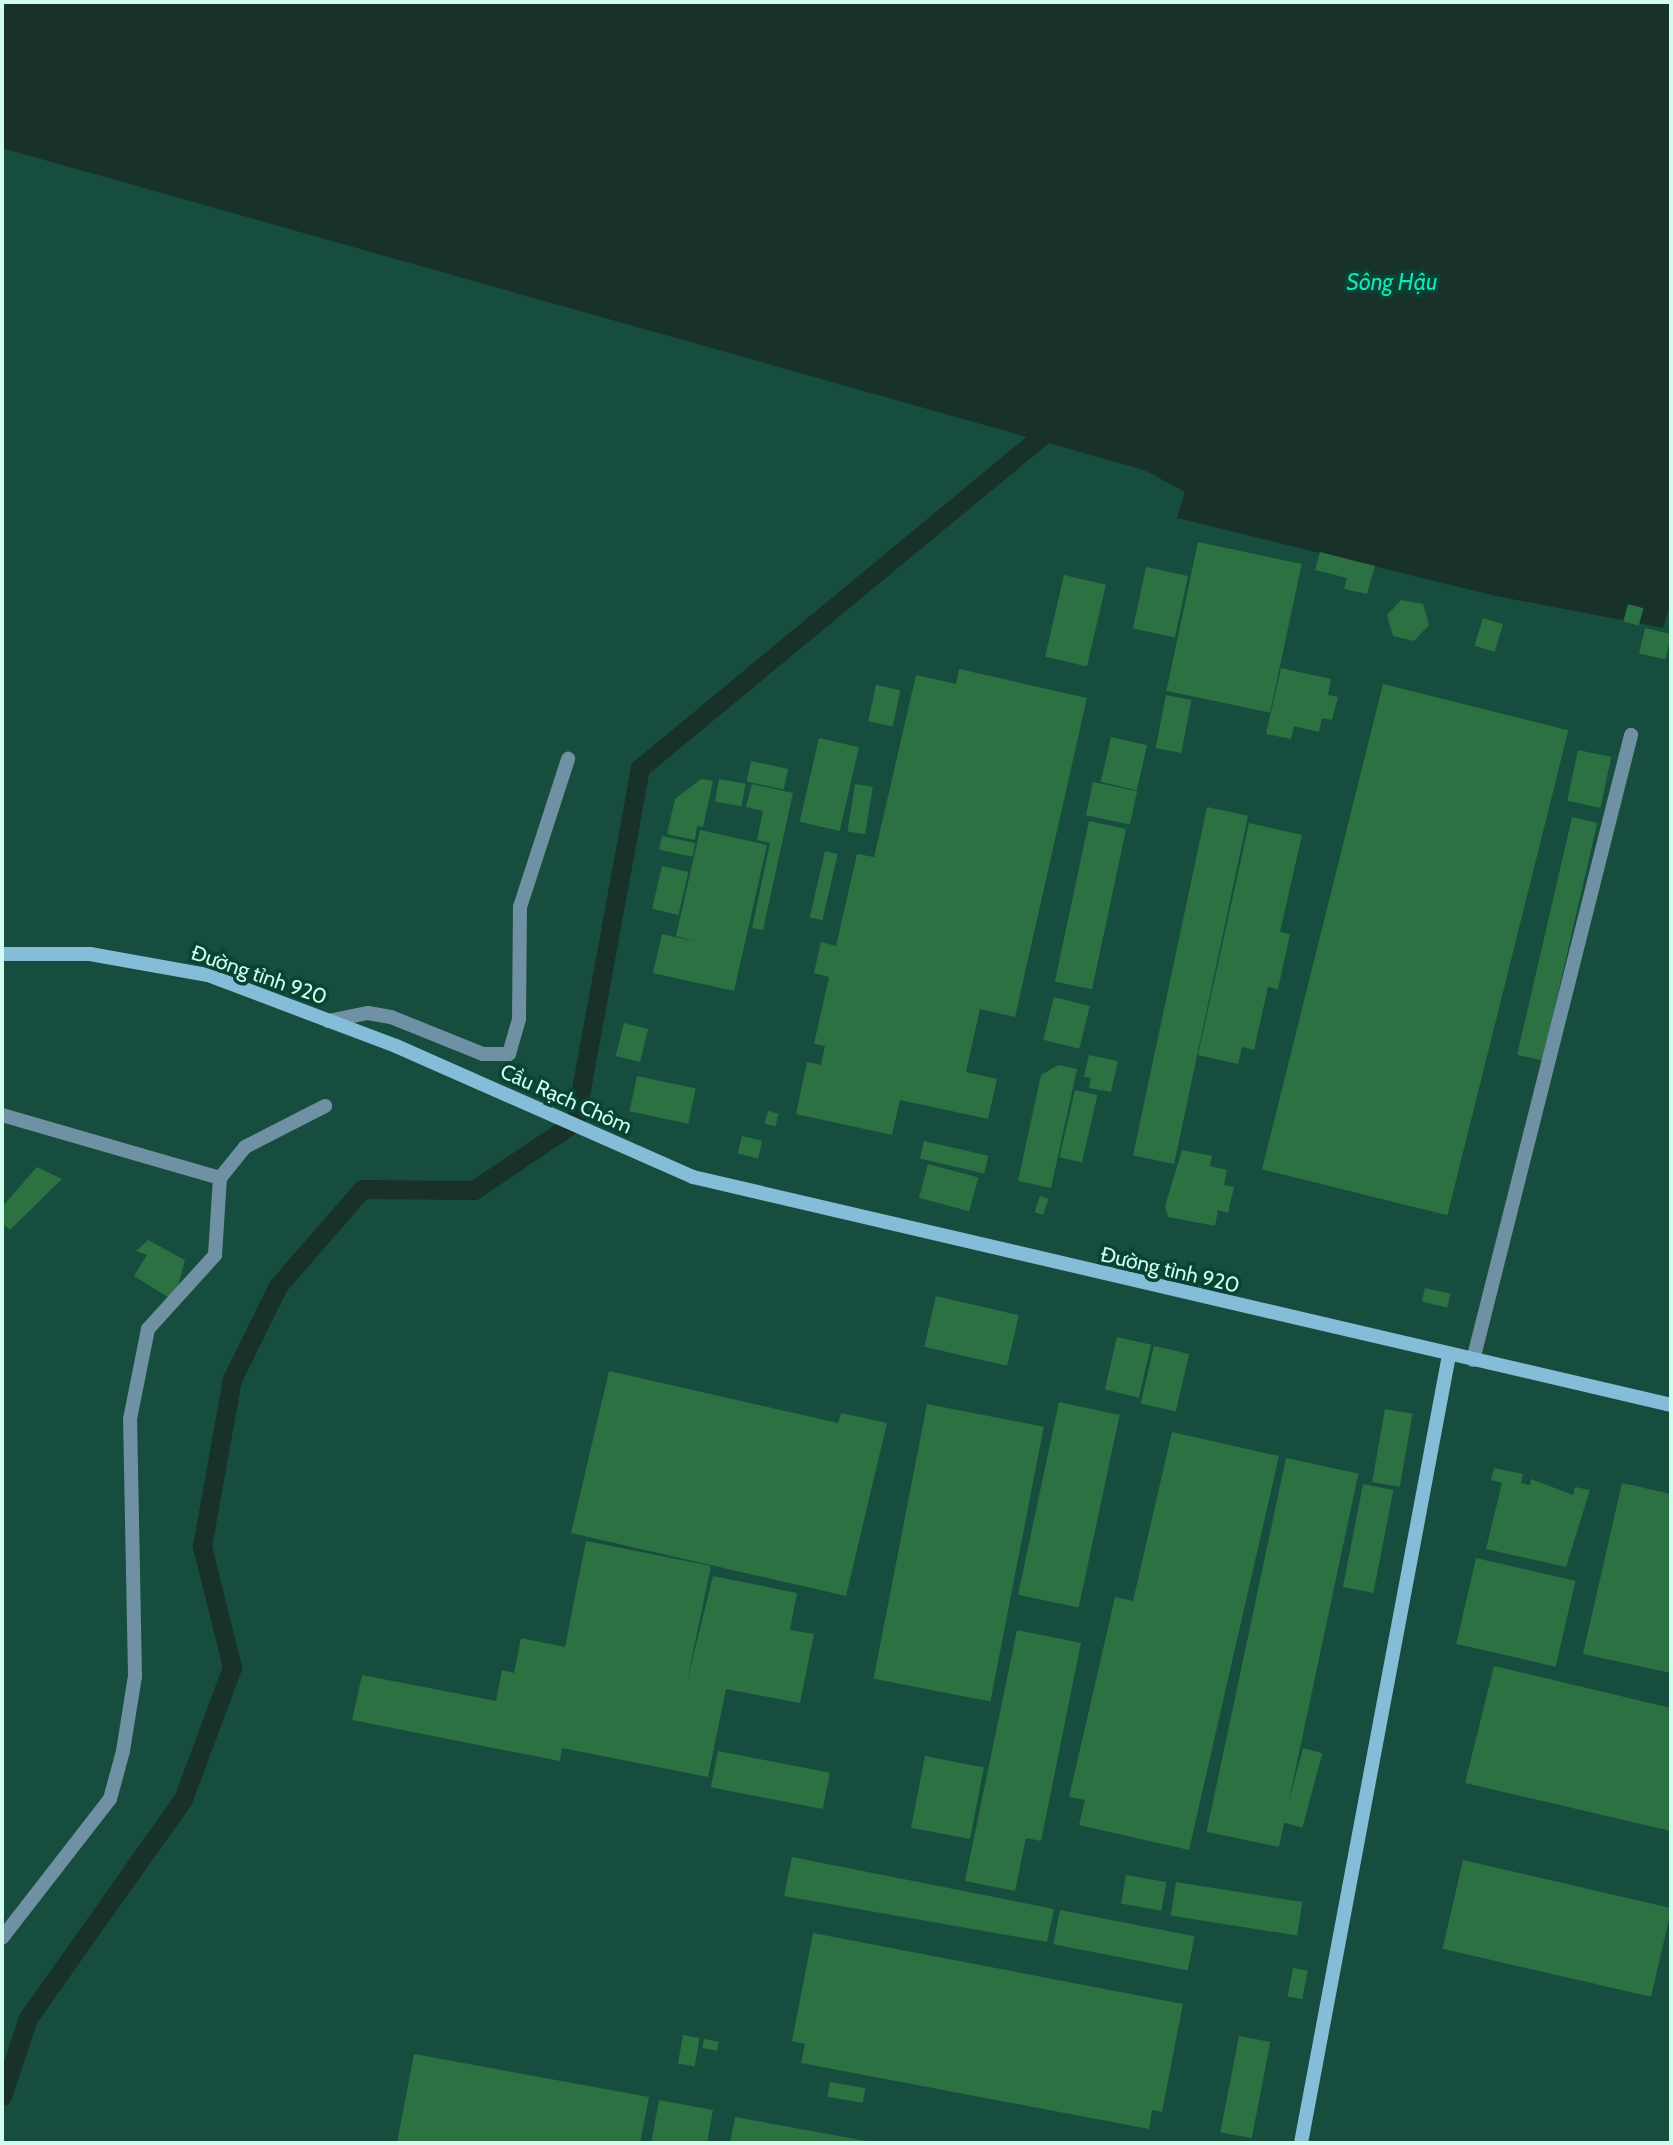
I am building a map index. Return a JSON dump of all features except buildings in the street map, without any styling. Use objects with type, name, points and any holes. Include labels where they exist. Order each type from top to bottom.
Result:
[{"type":"main road","name":"Đường tỉnh 920","points":[[2,954],[90,954],[163,965],[328,1021],[452,1071]]},
{"type":"main road","name":"Cầu Rạch Chôm","points":[[452,1071],[663,1166]]},
{"type":"main road","name":"Đường tỉnh 920","points":[[663,1166],[1449,1355],[1671,1405]]},
{"type":"main road","points":[[1301,2143],[1449,1355]]},
{"type":"street","points":[[1473,1360],[1631,735]]},
{"type":"street","points":[[328,1021],[379,1015],[482,1054],[509,1054],[519,1019],[520,907],[568,759]]},
{"type":"street","points":[[2,1938],[110,1799],[135,1676],[130,1419],[135,1376],[148,1329],[215,1255],[220,1178],[245,1147],[325,1106]]},
{"type":"street","points":[[2,1115],[220,1178]]},
{"type":"water","name":"Sông Hậu","points":[[2,2],[1671,2],[1671,602],[1663,628],[1496,596],[1177,518],[1185,492],[1144,470],[2,148]]},
{"type":"waterway","points":[[2,2096],[28,2018],[183,1799],[232,1667],[202,1546],[232,1379],[278,1286],[362,1189],[474,1190],[575,1122],[640,768],[1056,424]]}]
